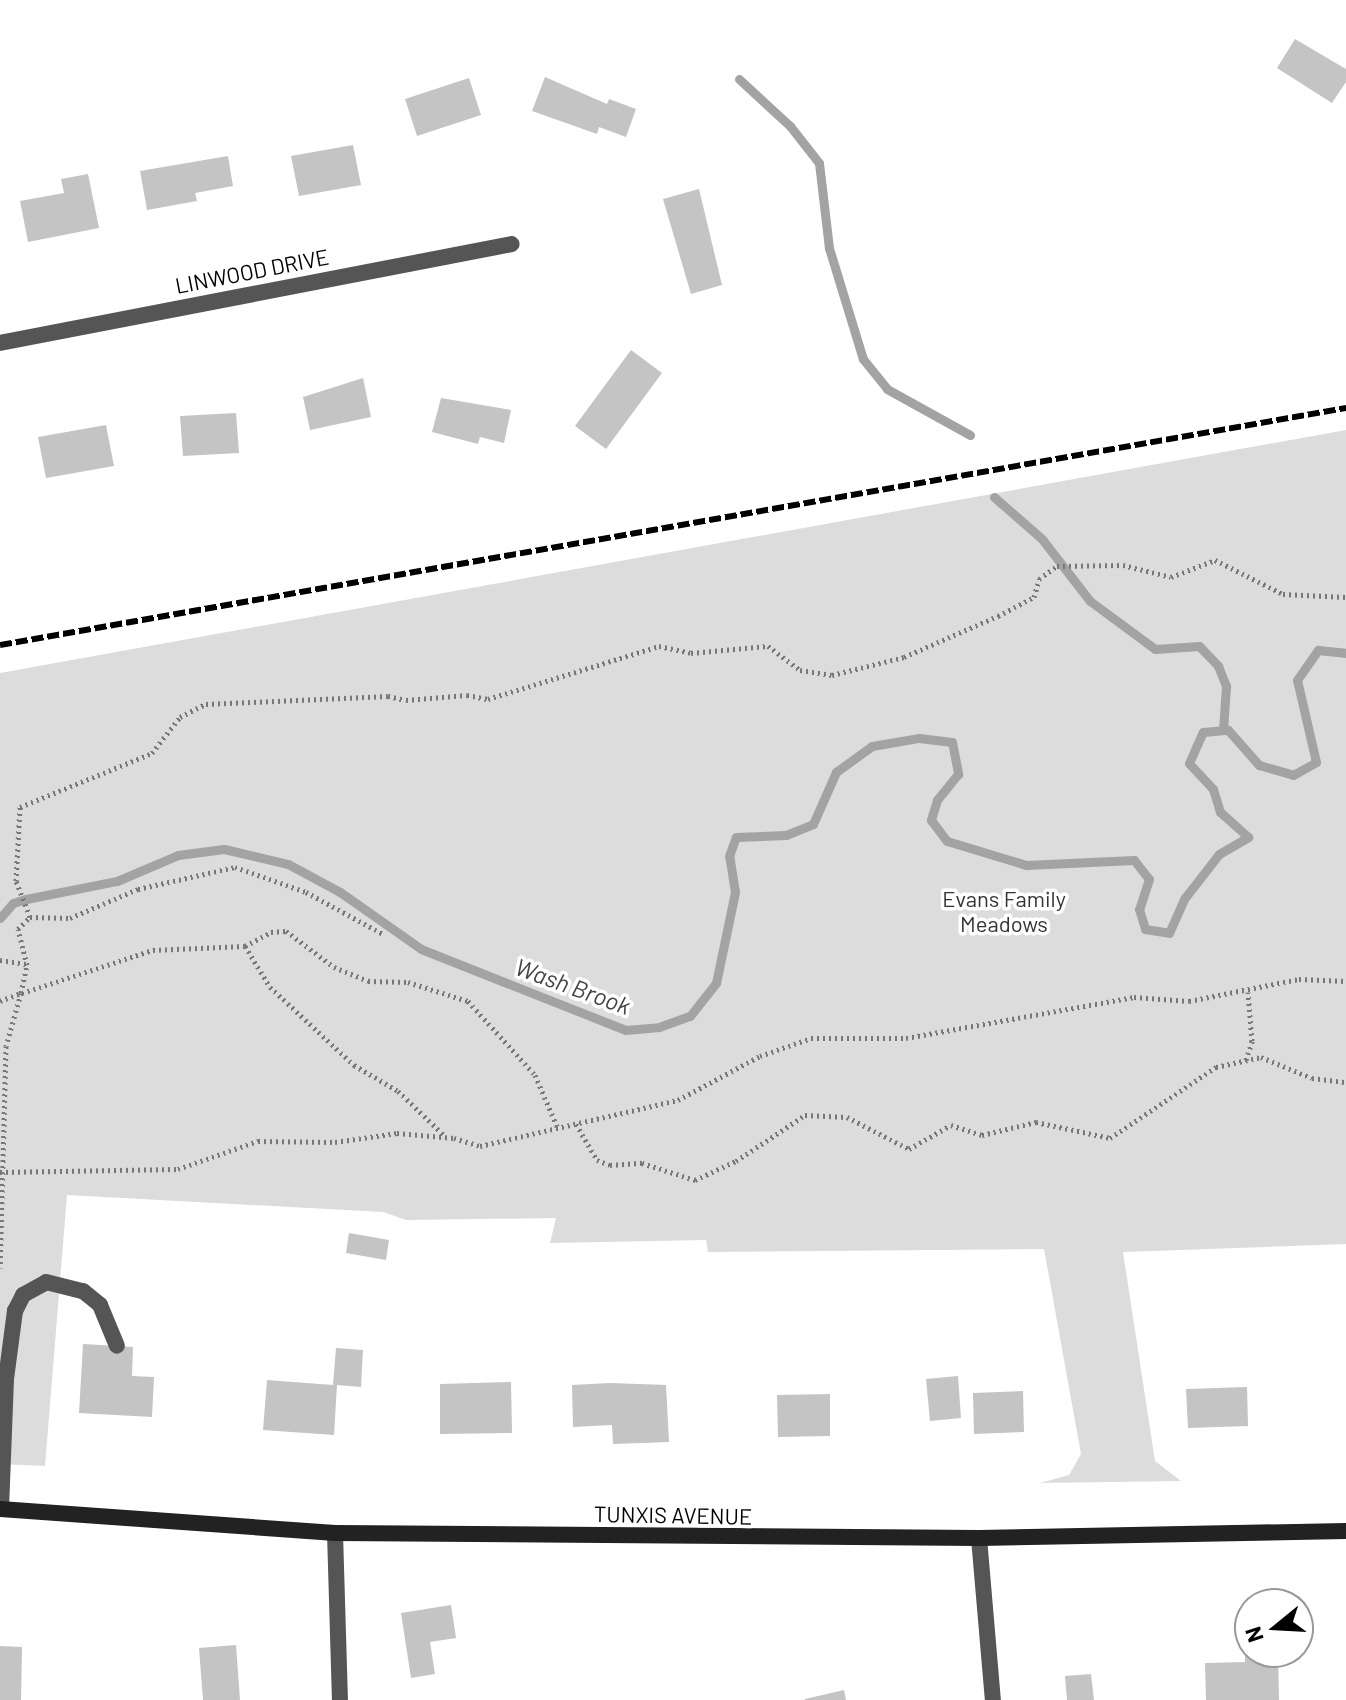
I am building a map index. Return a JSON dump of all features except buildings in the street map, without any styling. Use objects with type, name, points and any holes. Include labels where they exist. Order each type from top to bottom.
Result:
[{"type":"main road","name":"TUNXIS AVENUE","points":[[1,1509],[335,1533],[979,1538],[1346,1531]]},
{"type":"street","name":"LINWOOD DRIVE","points":[[0,343],[512,244]]},
{"type":"street","points":[[1,1509],[6,1379],[15,1311],[23,1295],[46,1282],[83,1291],[100,1305],[117,1346]]},
{"type":"street","points":[[335,1533],[340,1700]]},
{"type":"street","points":[[979,1538],[993,1700]]},
{"type":"path","points":[[30,917],[16,881],[20,807],[152,753],[180,717],[206,704],[388,696],[406,700],[467,695],[488,699],[659,646],[691,653],[768,646],[800,670],[832,675],[904,657],[998,616],[1034,597],[1039,579],[1057,566],[1123,565],[1171,577],[1215,560],[1283,594],[1346,597]]},
{"type":"path","points":[[0,1268],[6,1046],[27,965],[18,929],[30,917],[70,918],[138,889],[235,867],[306,892],[383,934]]},
{"type":"path","points":[[245,946],[271,932],[286,931],[334,967],[368,981],[408,982],[468,1001],[535,1075],[557,1126]]},
{"type":"path","points":[[0,1001],[153,950],[231,942],[245,946],[270,987],[354,1065],[398,1091],[446,1137]]},
{"type":"path","points":[[0,960],[27,965]]},
{"type":"path","points":[[1,1172],[178,1169],[258,1141],[335,1142],[397,1133],[446,1137],[480,1146],[678,1100],[760,1056],[811,1038],[906,1038],[1134,997],[1189,1001],[1248,992],[1299,979],[1346,981]]},
{"type":"path","points":[[1246,1061],[1252,1041],[1248,992]]},
{"type":"path","points":[[576,1124],[597,1160],[610,1165],[642,1163],[695,1180],[736,1161],[805,1115],[824,1112],[847,1117],[909,1149],[951,1125],[982,1135],[1036,1122],[1110,1138],[1216,1067],[1261,1057],[1312,1078],[1346,1082]]},
{"type":"green space","name":"Evans Family Meadows","points":[[1346,430],[1346,1244],[1123,1252],[1155,1461],[1181,1481],[1040,1483],[1069,1475],[1081,1454],[1044,1249],[708,1252],[706,1240],[550,1243],[556,1218],[406,1220],[383,1212],[67,1195],[45,1466],[0,1464],[0,673]]},
{"type":"waterway","points":[[739,79],[790,126],[819,163],[829,248],[863,359],[887,389],[970,435]]},
{"type":"waterway","points":[[994,497],[1042,539],[1090,601],[1155,649],[1199,646],[1218,666],[1226,686],[1223,730]]},
{"type":"waterway","name":"Wash Brook","points":[[0,918],[13,903],[117,881],[178,855],[224,849],[288,864],[340,892],[421,949],[626,1030],[659,1027],[690,1016],[716,983],[735,892],[729,856],[736,837],[786,835],[813,824],[836,772],[872,746],[919,738],[952,742],[958,774],[937,800],[931,820],[947,841],[1026,865],[1134,860],[1149,879],[1139,909],[1145,929],[1169,933],[1184,899],[1219,854],[1248,837],[1220,812],[1213,789],[1189,763],[1203,732],[1228,730],[1259,765],[1293,775],[1316,762],[1297,680],[1318,650],[1346,653]]},
{"type":"railway","points":[[0,645],[1346,408]]}]
